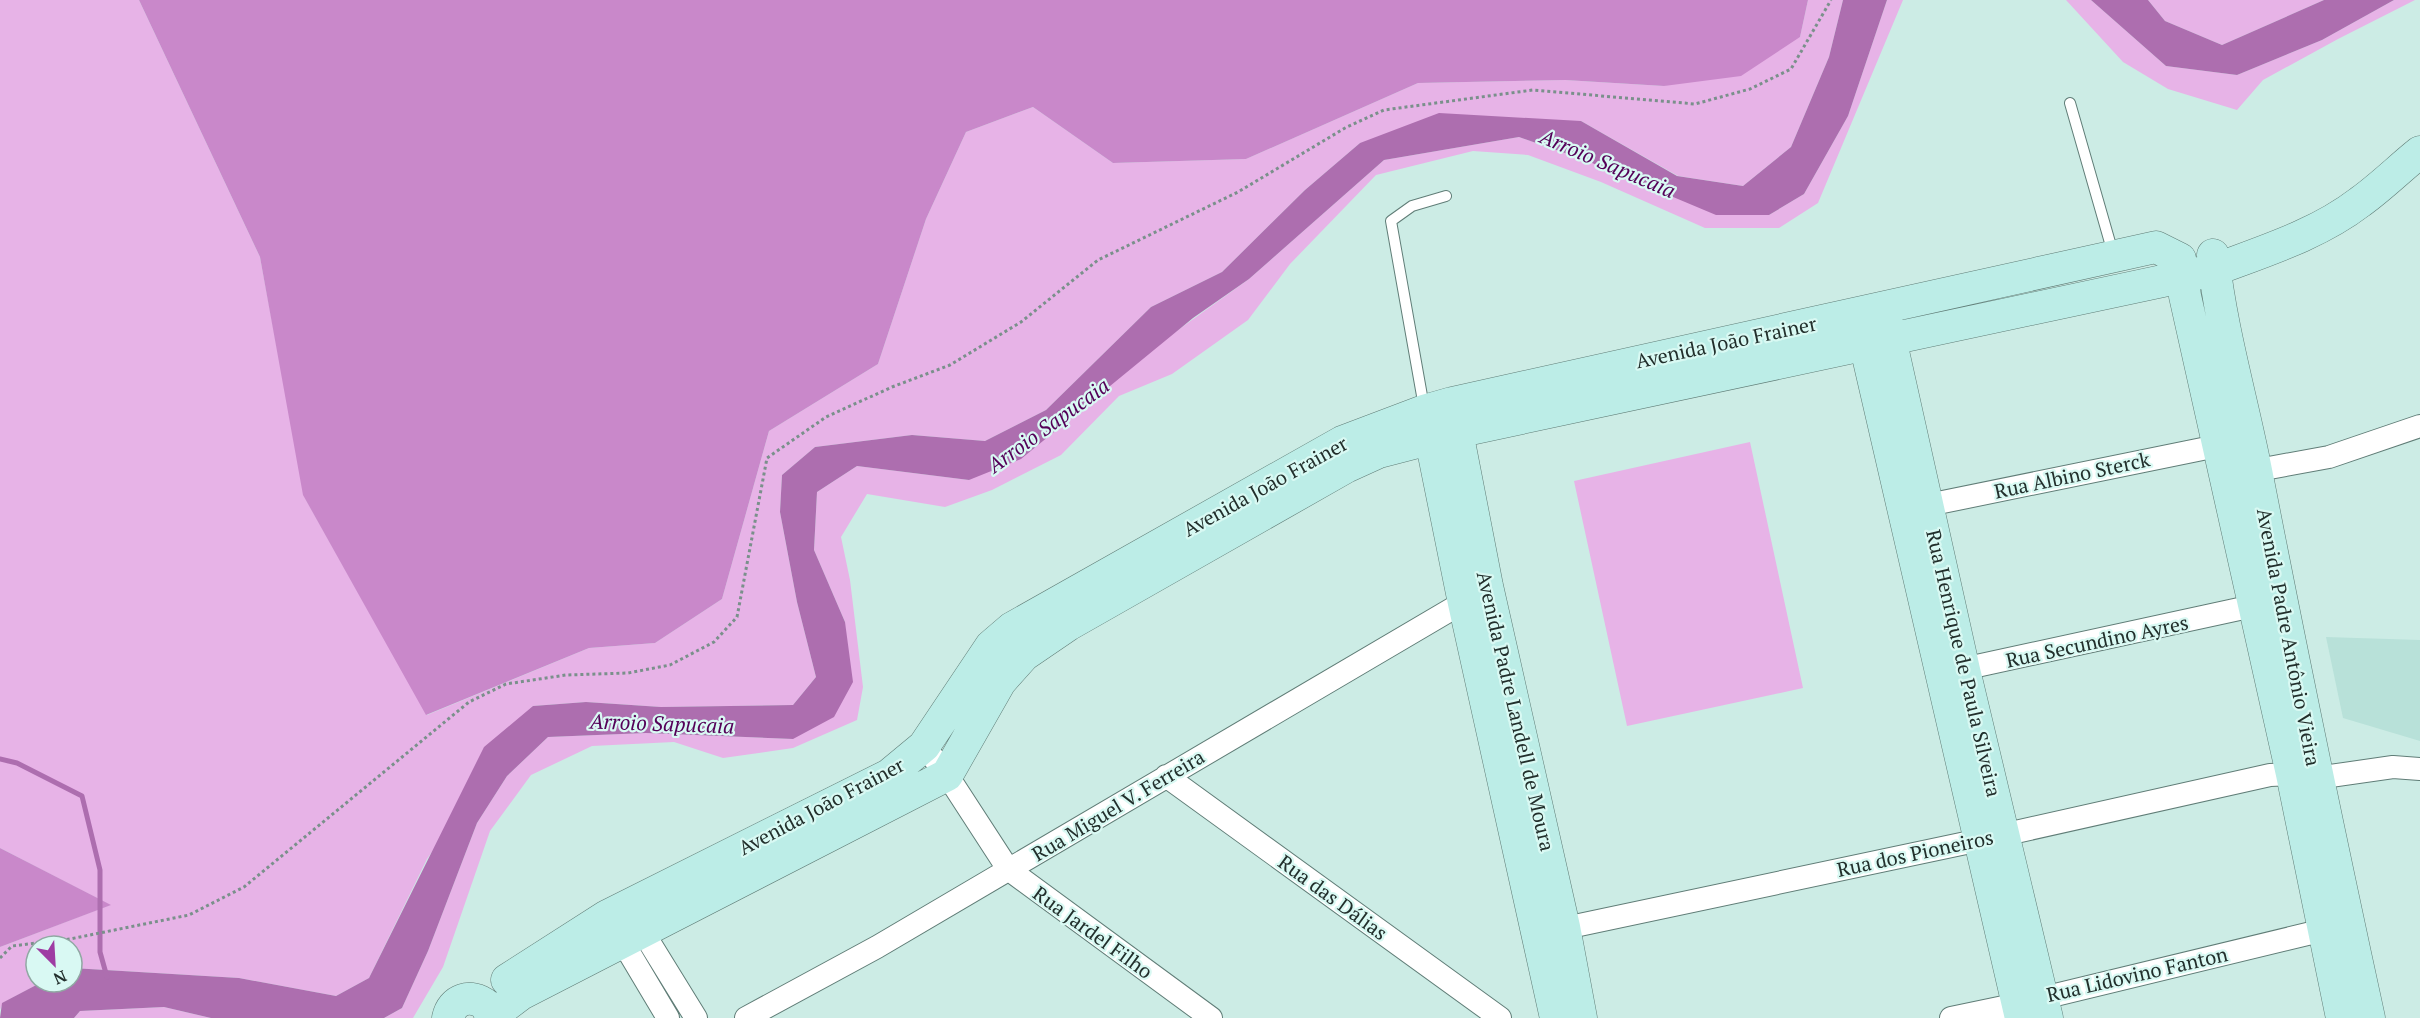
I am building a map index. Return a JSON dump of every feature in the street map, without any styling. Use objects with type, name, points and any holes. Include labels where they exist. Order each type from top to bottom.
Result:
[{"type":"street","points":[[2181,267],[2254,255],[2292,240],[2351,208],[2420,152]]},
{"type":"street","name":"Avenida João Frainer","points":[[626,923],[947,775],[1000,682],[1024,655],[1068,625],[1346,467],[1441,421],[1871,310],[2156,247],[2181,267]]},
{"type":"street","name":"Avenida Padre Antônio Vieira","points":[[2213,262],[2216,293],[2256,470],[2304,776],[2324,930],[2342,1018]]},
{"type":"street","name":"Avenida João Frainer","points":[[467,1013],[521,994],[626,923],[889,774],[924,746],[991,646],[1012,628],[1342,442],[1441,421],[1877,343],[2181,267]]},
{"type":"street","name":"Avenida Padre Antônio Vieira","points":[[2181,267],[2217,446],[2253,606],[2304,776],[2369,1018]]},
{"type":"street","name":"Rua Henrique de Paula Silveira","points":[[1871,310],[2032,1009]]},
{"type":"street","name":"Rua Henrique de Paula Silveira","points":[[1877,343],[1928,505],[1953,672]]},
{"type":"street","name":"Avenida Padre Landell de Moura","points":[[1441,421],[1475,594],[1551,931],[1581,1018]]},
{"type":"street","points":[[2224,476],[2329,457],[2420,426]]},
{"type":"street","name":"Rua Albino Sterck","points":[[1928,505],[2217,446]]},
{"type":"street","name":"Rua Miguel V. Ferreira","points":[[746,1018],[877,947],[1475,594]]},
{"type":"street","name":"Rua Secundino Ayres","points":[[1953,672],[2253,606]]},
{"type":"street","name":"Rua Jardel Filho","points":[[924,746],[947,775],[1008,870],[1211,1018]]},
{"type":"street","name":"Rua dos Pioneiros","points":[[1551,931],[2270,775],[2304,776],[2393,767],[2420,769]]},
{"type":"street","name":"Rua das Dálias","points":[[1166,776],[1500,1018]]},
{"type":"street","points":[[626,923],[668,1018]]},
{"type":"street","points":[[626,923],[696,1018]]},
{"type":"street","name":"Rua Lidovino Fanton","points":[[1951,1018],[2032,1009],[2324,930]]},
{"type":"street","name":"Avenida Padre Landell de Moura","points":[[1551,931],[1556,1018]]},
{"type":"lane","points":[[2070,103],[2114,257]]},
{"type":"lane","points":[[1441,421],[1391,221],[1412,206],[1446,196]]},
{"type":"path","points":[[0,958],[12,946],[70,939],[189,915],[244,887],[469,702],[506,684],[566,675],[627,673],[670,665],[714,642],[737,617],[767,458],[826,417],[891,387],[950,365],[1020,322],[1098,260],[1238,192],[1345,128],[1384,110],[1533,90],[1695,104],[1750,89],[1791,69],[1831,0]]},
{"type":"shaded area","points":[[0,0],[139,0],[260,257],[305,498],[427,715],[589,648],[655,643],[722,599],[769,431],[878,364],[926,219],[966,132],[1033,107],[1113,163],[1246,159],[1418,83],[1565,80],[1664,86],[1800,37],[1808,0],[1843,0],[1829,57],[1791,147],[1743,186],[1678,176],[1581,121],[1360,143],[1305,190],[1222,272],[1151,307],[1046,410],[985,441],[912,435],[815,447],[782,475],[780,512],[797,602],[816,677],[793,705],[661,707],[586,702],[533,706],[427,859],[369,978],[336,996],[239,978],[84,969],[84,934],[34,934],[110,905],[0,848]]},
{"type":"shaded area","points":[[139,0],[1808,0],[1800,37],[1741,76],[1664,86],[1565,80],[1418,83],[1246,159],[1113,163],[1033,107],[966,132],[926,219],[878,364],[769,431],[722,599],[655,643],[589,648],[426,715],[303,495],[260,257]]},
{"type":"shaded area","points":[[1887,0],[1903,0],[1818,203],[1779,228],[1705,228],[1601,182],[1528,155],[1473,151],[1376,175],[1290,264],[1248,320],[1172,374],[1119,396],[1061,455],[992,490],[945,507],[867,494],[841,537],[850,580],[863,687],[857,720],[793,748],[723,758],[674,742],[592,746],[531,775],[490,831],[443,967],[413,1018],[384,1018],[402,1008],[428,951],[477,823],[507,776],[548,737],[646,733],[793,739],[845,622],[814,550],[817,492],[857,466],[969,480],[1249,279],[1384,160],[1519,137],[1585,160],[1769,215],[1804,194],[1848,116]]},
{"type":"shaded area","points":[[2066,0],[2091,0],[2166,66],[2237,75],[2322,40],[2394,0],[2415,0],[2263,80],[2237,110],[2168,89],[2123,62]]},
{"type":"shaded area","points":[[2148,0],[2324,0],[2222,45],[2165,21]]},
{"type":"shaded area","points":[[1750,442],[1803,688],[1627,726],[1574,481]]},
{"type":"shaded area","points":[[2326,637],[2420,640],[2420,741],[2343,718]]},
{"type":"shaded area","points":[[0,848],[111,905],[34,934],[24,934],[24,938],[0,947]]},
{"type":"shaded area","points":[[24,938],[24,992],[3,1003],[0,1010],[0,947]]},
{"type":"shaded area","points":[[164,1007],[211,1018],[74,1018],[80,1011]]},
{"type":"water","name":"Arroio Sapucaia","points":[[1843,0],[1887,0],[1848,116],[1804,194],[1769,215],[1716,215],[1585,160],[1519,137],[1384,160],[1249,279],[1193,318],[1021,459],[969,480],[857,466],[817,492],[814,550],[845,622],[853,682],[834,717],[793,739],[646,733],[548,737],[507,776],[477,823],[428,951],[402,1008],[384,1018],[211,1018],[164,1007],[80,1011],[74,1018],[0,1018],[2,1003],[24,991],[24,994],[84,994],[84,969],[239,978],[336,996],[369,978],[484,747],[533,706],[586,702],[661,707],[793,705],[816,677],[797,602],[780,512],[782,475],[815,447],[912,435],[985,441],[1046,410],[1151,307],[1222,272],[1305,190],[1360,143],[1439,113],[1581,121],[1677,176],[1743,186],[1791,147],[1829,57]]},
{"type":"water","points":[[2091,0],[2148,0],[2165,21],[2222,45],[2324,0],[2394,0],[2322,40],[2237,75],[2166,66]]},
{"type":"waterway","points":[[0,759],[17,763],[82,796],[100,870],[100,952],[107,977]]}]
